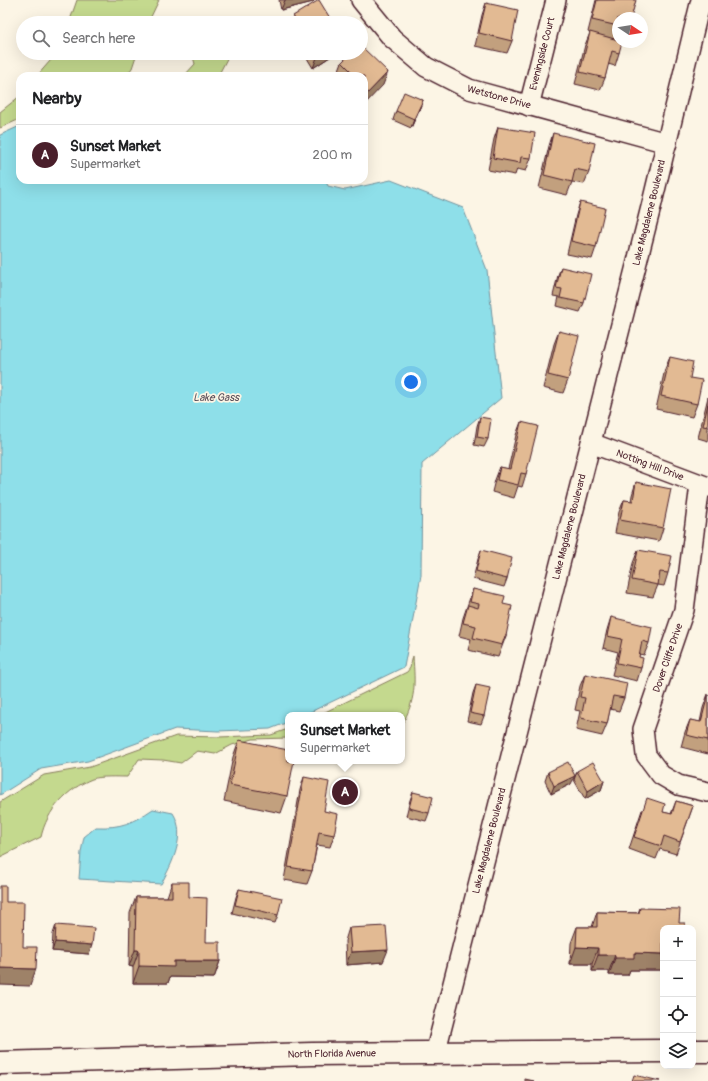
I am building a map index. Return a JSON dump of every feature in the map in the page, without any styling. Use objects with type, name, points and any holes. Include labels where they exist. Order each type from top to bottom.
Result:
[{"type":"main road","name":"North Florida Avenue","points":[[0,1062],[312,1054],[660,1051]]},
{"type":"main road","points":[[696,1051],[708,1051]]},
{"type":"street","name":"Wetstone Drive","points":[[361,0],[392,38],[426,67],[469,89],[667,143]]},
{"type":"street","name":"Eveningside Court","points":[[529,106],[556,0]]},
{"type":"street","name":"Lake Magdalene Boulevard","points":[[435,1054],[667,143],[701,0]]},
{"type":"street","name":"Notting Hill Drive","points":[[591,443],[704,486]]},
{"type":"street","name":"Dover Cliffe Drive","points":[[704,486],[684,610],[643,729],[646,755],[661,775],[678,785],[708,792]]},
{"type":"green space","points":[[77,0],[159,0],[151,16],[71,16]]},
{"type":"green space","points":[[51,60],[135,60],[129,72],[40,72]]},
{"type":"green space","points":[[194,60],[226,60],[220,72],[188,72],[195,64]]},
{"type":"green space","points":[[16,99],[16,121],[0,128],[0,112]]},
{"type":"green space","points":[[413,656],[414,692],[405,720],[405,712],[325,712],[407,672],[410,668]]},
{"type":"green space","points":[[285,730],[285,738],[253,739],[232,745],[215,754],[197,751],[181,763],[163,760],[139,759],[127,777],[96,778],[83,783],[74,788],[53,809],[41,837],[0,857],[0,802],[44,775],[90,767],[176,736],[219,737],[271,735]]},
{"type":"water","name":"Lake Gass","points":[[16,128],[16,184],[327,184],[328,186],[345,190],[391,180],[463,208],[487,270],[501,398],[422,464],[421,575],[404,667],[310,712],[285,712],[285,723],[270,729],[218,731],[175,729],[88,761],[41,769],[0,795],[0,135]]},
{"type":"water","points":[[153,809],[173,813],[179,831],[173,859],[161,884],[79,879],[81,852],[84,837],[96,827],[113,827],[126,824]]},
{"type":"building","points":[[319,0],[329,16],[293,16]]},
{"type":"building","points":[[597,0],[636,0],[633,12],[612,12],[612,25],[592,20]]},
{"type":"building","points":[[486,3],[518,10],[512,41],[479,33]]},
{"type":"building","points":[[590,32],[612,38],[612,48],[620,48],[619,53],[612,51],[605,78],[580,72]]},
{"type":"building","points":[[368,53],[388,72],[368,93],[368,72],[352,72],[342,62],[344,60],[368,60]]},
{"type":"building","points":[[404,92],[423,100],[414,119],[396,111]]},
{"type":"building","points":[[498,127],[535,133],[531,158],[521,157],[520,163],[493,158]]},
{"type":"building","points":[[553,133],[595,143],[589,172],[575,169],[572,182],[544,175]]},
{"type":"building","points":[[580,202],[605,208],[596,247],[571,241]]},
{"type":"building","points":[[561,267],[591,274],[584,303],[560,298],[562,289],[556,288]]},
{"type":"building","points":[[559,331],[579,336],[568,380],[548,375]]},
{"type":"building","points":[[670,357],[693,362],[690,378],[702,380],[697,404],[661,396]]},
{"type":"building","points":[[708,404],[708,427],[703,426]]},
{"type":"building","points":[[480,417],[491,419],[488,439],[477,437]]},
{"type":"building","points":[[521,422],[538,426],[526,474],[521,473],[518,485],[497,480],[500,467],[510,469]]},
{"type":"building","points":[[636,482],[671,489],[663,528],[620,520],[624,500],[633,501]]},
{"type":"building","points":[[481,550],[512,558],[507,579],[476,571]]},
{"type":"building","points":[[638,550],[672,556],[668,573],[660,572],[658,585],[632,580]]},
{"type":"building","points":[[473,589],[505,596],[503,604],[512,606],[506,636],[502,645],[473,638],[476,626],[463,623],[468,605],[478,608],[479,604],[470,602]]},
{"type":"building","points":[[611,617],[652,627],[649,643],[642,641],[639,657],[643,658],[641,668],[617,663],[622,639],[607,636]]},
{"type":"building","points":[[585,674],[627,683],[624,698],[613,696],[607,724],[581,718],[585,698],[580,697]]},
{"type":"building","points":[[476,685],[490,688],[484,716],[470,713]]},
{"type":"building","points":[[708,695],[708,740],[686,735],[690,720],[701,722]]},
{"type":"building","points":[[239,740],[285,749],[285,764],[293,764],[287,796],[230,785]]},
{"type":"building","points":[[568,762],[575,776],[554,786],[548,772]]},
{"type":"building","points":[[593,762],[604,781],[588,791],[577,771]]},
{"type":"building","points":[[304,777],[329,782],[324,811],[338,814],[334,835],[319,832],[312,871],[288,867]]},
{"type":"building","points":[[413,792],[433,797],[429,813],[409,808]]},
{"type":"building","points":[[647,798],[665,804],[663,812],[672,814],[676,801],[693,806],[680,842],[664,836],[661,846],[634,837]]},
{"type":"building","points":[[172,882],[189,882],[189,897],[207,898],[206,942],[220,942],[220,961],[174,961],[174,967],[139,966],[139,950],[135,950],[136,897],[172,897]]},
{"type":"building","points":[[0,886],[6,886],[6,902],[24,902],[23,947],[37,947],[36,969],[0,968]]},
{"type":"building","points":[[239,889],[282,898],[278,915],[235,905]]},
{"type":"building","points":[[640,908],[680,909],[679,923],[685,923],[685,925],[660,925],[660,954],[634,953],[634,958],[615,958],[615,955],[598,955],[598,948],[576,947],[577,927],[597,927],[597,912],[639,913]]},
{"type":"building","points":[[56,925],[94,928],[92,945],[55,942]]},
{"type":"building","points":[[386,926],[388,950],[351,952],[349,928]]},
{"type":"building","points":[[634,1075],[660,1081],[632,1081]]},
{"type":"place","name":"Sunset Market","points":[[345,792]]}]
